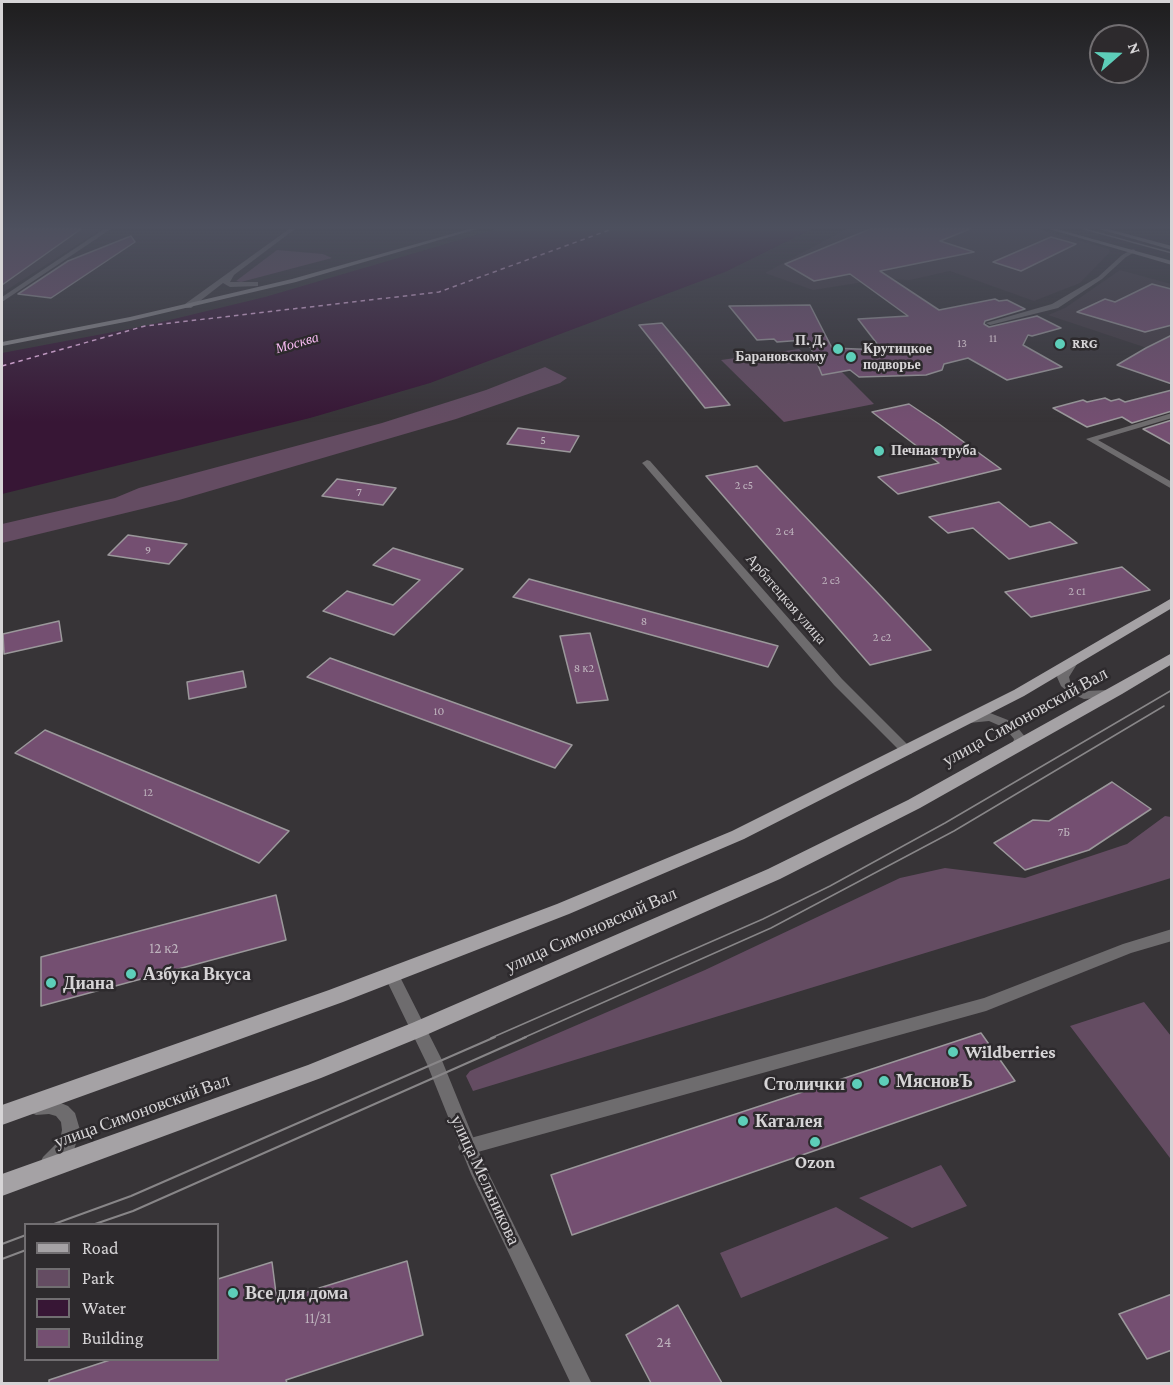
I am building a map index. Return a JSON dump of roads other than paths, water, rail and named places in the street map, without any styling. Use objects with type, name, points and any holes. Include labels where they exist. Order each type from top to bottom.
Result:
[{"type":"main road","points":[[2,337],[123,316],[216,294]]},
{"type":"main road","points":[[2,344],[240,294]]},
{"type":"main road","name":"улица Симоновский Вал","points":[[2,1115],[392,975],[563,909],[738,835],[967,720],[1071,664],[1172,602]]},
{"type":"main road","name":"улица Симоновский Вал","points":[[2,1185],[314,1072],[419,1029],[774,874],[914,804],[1117,691],[1172,657]]},
{"type":"street","points":[[188,306],[205,294]]},
{"type":"street","points":[[990,322],[1055,306],[1075,294]]},
{"type":"street","points":[[1172,415],[1090,439],[1172,486]]},
{"type":"street","name":"Арбатецкая улица","points":[[647,463],[838,682],[907,751]]},
{"type":"street","points":[[1071,664],[1063,677],[1065,683],[1073,690],[1095,696],[1117,691]]},
{"type":"street","points":[[967,720],[990,717],[1009,725],[1020,738],[1019,745],[1010,751]]},
{"type":"street","points":[[467,1147],[986,1004],[1128,948],[1172,934]]},
{"type":"street","name":"улица Мельникова","points":[[392,975],[435,1063],[467,1147],[582,1383]]},
{"type":"street","points":[[25,1108],[49,1106],[62,1111],[69,1119],[71,1130],[68,1144],[56,1159],[30,1175]]},
{"type":"water","name":"Москва","points":[[276,294],[668,294],[430,383],[310,418],[2,494],[2,353],[145,326]]},
{"type":"tram line","points":[[491,1038],[763,919],[830,886],[945,823],[1172,690]]},
{"type":"tram line","points":[[523,1038],[771,928],[954,831],[1164,706]]},
{"type":"tram line","points":[[57,1223],[131,1196],[495,1037]]},
{"type":"tram line","points":[[98,1223],[133,1211],[526,1037]]},
{"type":"tram line","points":[[2,1244],[24,1236]]},
{"type":"tram line","points":[[2,1259],[24,1251]]},
{"type":"place","name":"RRG","points":[[1060,344]]},
{"type":"place","name":"П. Д. Барановскому","points":[[838,349]]},
{"type":"place","name":"Крутицкое подворье","points":[[851,357]]},
{"type":"place","name":"Печная труба","points":[[879,451]]},
{"type":"place","name":"Азбука Вкуса","points":[[131,974]]},
{"type":"place","name":"Диана","points":[[51,983]]},
{"type":"place","name":"Wildberries","points":[[953,1052]]},
{"type":"place","name":"МясновЪ","points":[[884,1081]]},
{"type":"place","name":"Столички","points":[[857,1084]]},
{"type":"place","name":"Каталея","points":[[743,1121]]},
{"type":"place","name":"Ozon","points":[[815,1142]]},
{"type":"place","name":"Все для дома","points":[[233,1293]]}]
